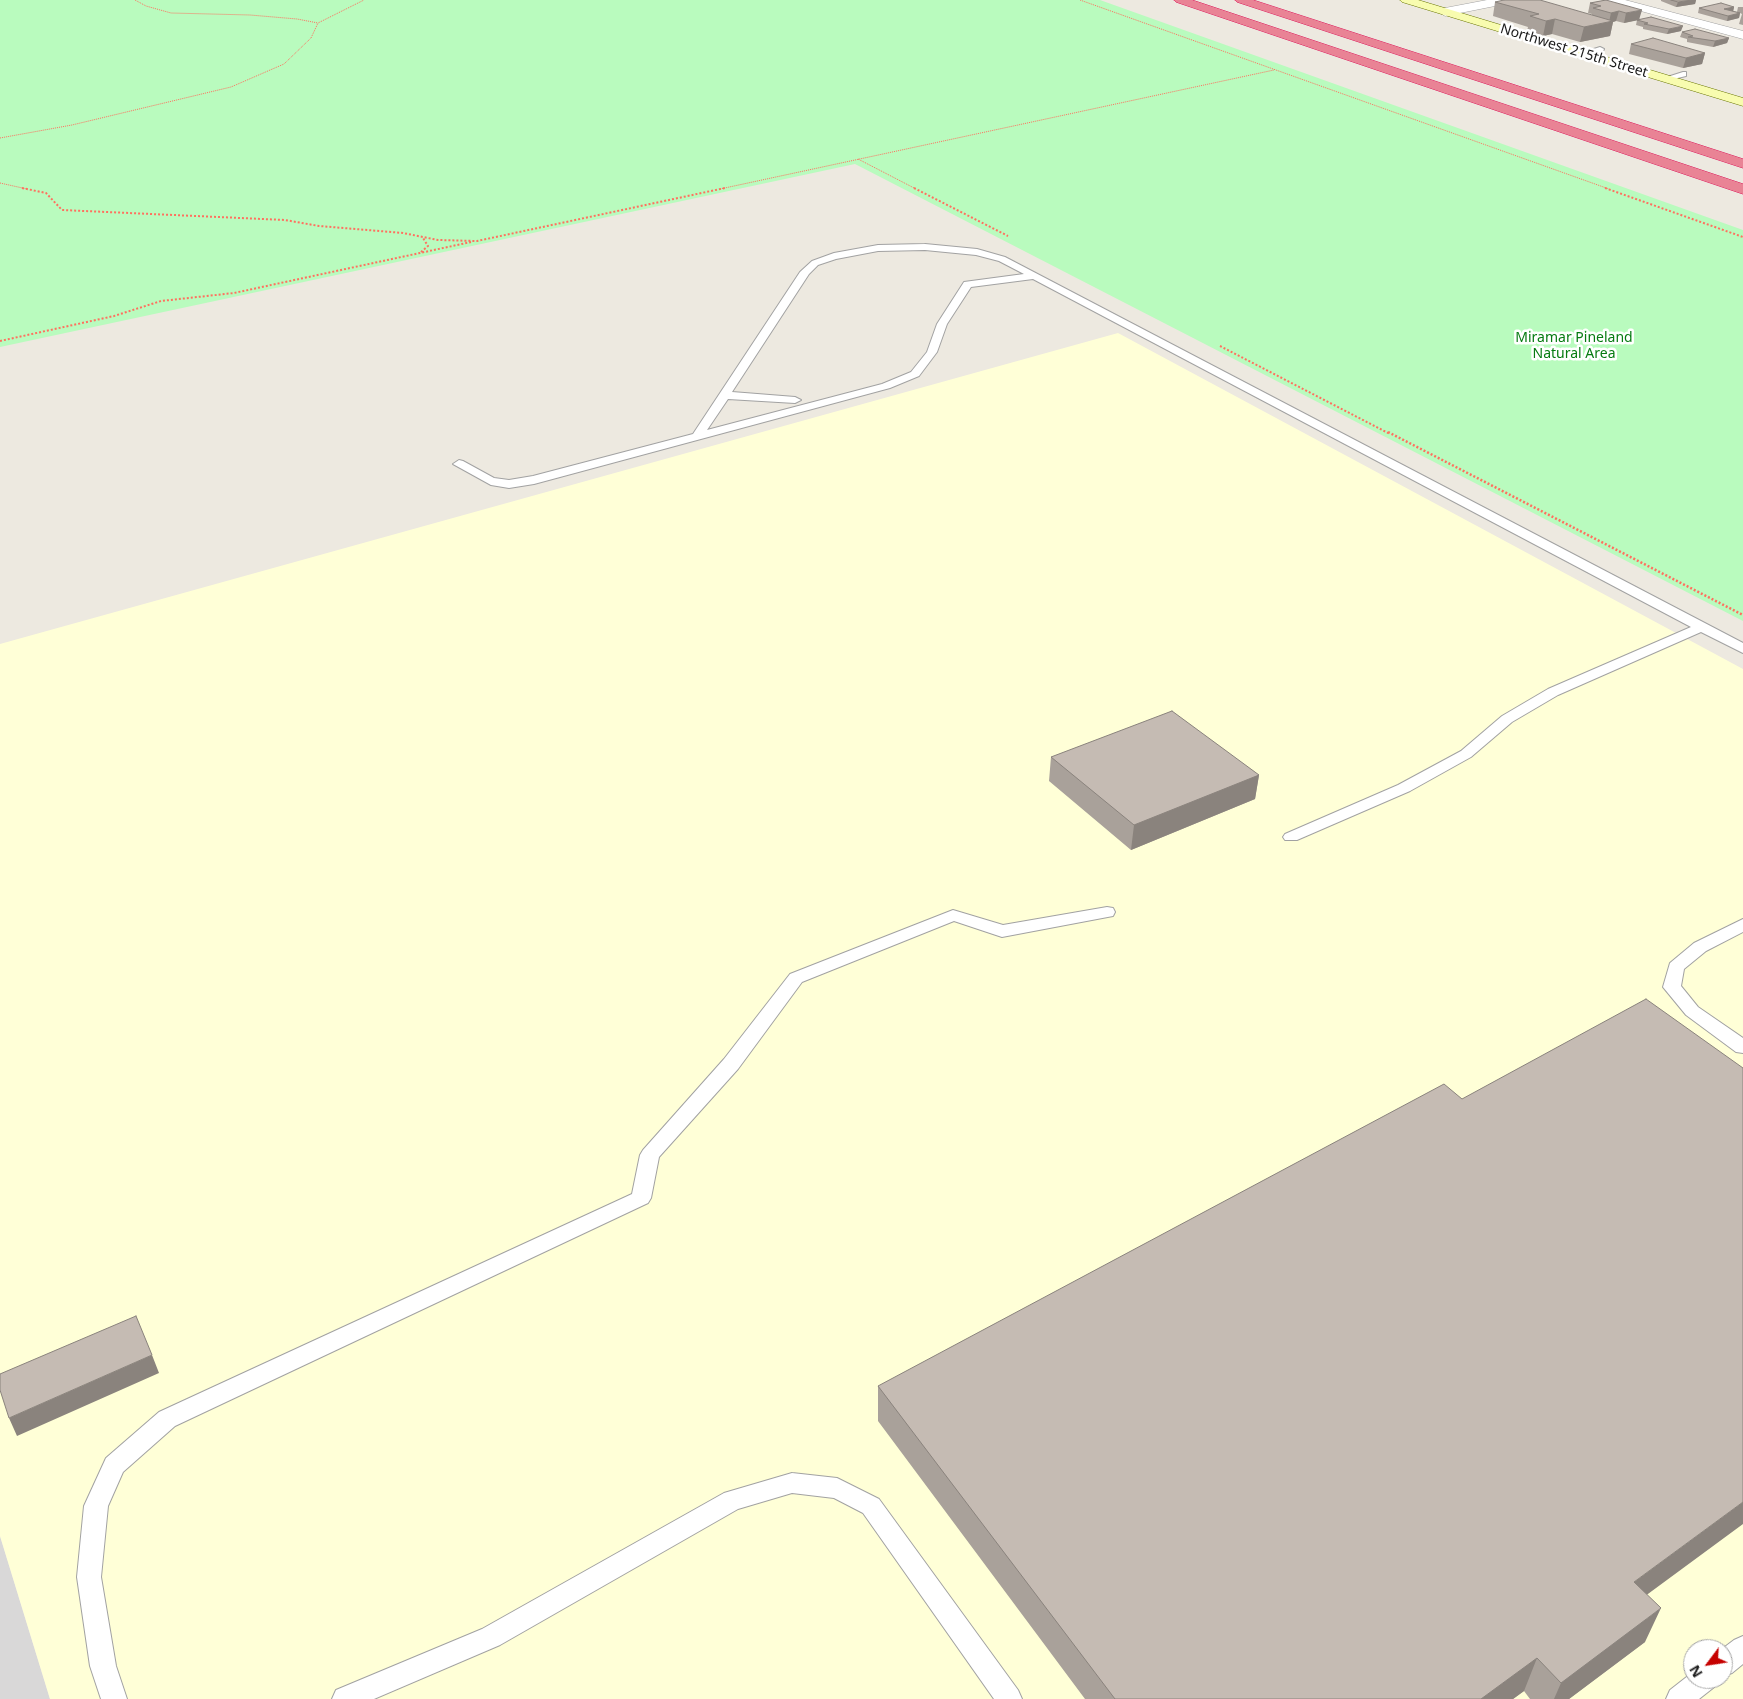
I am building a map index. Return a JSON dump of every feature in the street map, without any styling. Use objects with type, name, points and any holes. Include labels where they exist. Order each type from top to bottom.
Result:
[{"type":"highway","points":[[1180,0],[1743,189]]},
{"type":"highway","points":[[1241,0],[1743,164]]},
{"type":"street","name":"Northwest 215th Street","points":[[1406,0],[1743,102]]},
{"type":"street","points":[[1445,12],[1505,0]]},
{"type":"street","points":[[1612,0],[1743,35]]},
{"type":"lane","points":[[1582,54],[1600,49]]},
{"type":"lane","points":[[1665,78],[1683,74]]},
{"type":"lane","points":[[696,438],[805,272],[815,263],[834,256],[878,248],[925,248],[977,252],[1002,259],[1035,276],[1743,649]]},
{"type":"lane","points":[[460,464],[491,481],[509,484],[561,474],[886,386],[915,374],[932,352],[942,324],[968,284],[1035,276]]},
{"type":"lane","points":[[724,395],[795,400]]},
{"type":"lane","points":[[1291,837],[1404,788],[1466,754],[1507,719],[1553,692],[1702,627]]},
{"type":"lane","points":[[114,1699],[103,1666],[89,1577],[96,1506],[114,1465],[167,1419],[641,1198],[650,1155],[731,1064],[796,978],[953,915],[1002,931],[1107,912]]},
{"type":"lane","points":[[1743,925],[1700,947],[1676,967],[1672,987],[1692,1011],[1743,1047]]},
{"type":"lane","points":[[345,1699],[491,1637],[732,1500],[792,1483],[837,1488],[871,1506],[1010,1699]]},
{"type":"lane","points":[[1733,1656],[1743,1648]]},
{"type":"lane","points":[[1679,1699],[1692,1689]]},
{"type":"path","points":[[135,0],[146,6],[171,13],[266,16],[318,23],[364,0]]},
{"type":"path","points":[[1080,0],[1743,237]]},
{"type":"path","points":[[0,138],[72,125],[232,87],[284,64],[311,38],[318,23]]},
{"type":"path","points":[[0,341],[114,316],[161,301],[234,293],[1274,70]]},
{"type":"path","points":[[857,159],[1008,236]]},
{"type":"path","points":[[0,183],[33,188],[46,193],[62,210],[285,220],[319,226],[403,233],[423,238],[477,240]]},
{"type":"path","points":[[421,253],[428,246],[423,238]]},
{"type":"path","points":[[1220,346],[1743,615]]},
{"type":"shaded area","points":[[1118,333],[1743,669],[1743,1699],[50,1699],[0,1536],[0,644]]},
{"type":"shaded area","points":[[0,1536],[50,1699],[0,1699]]},
{"type":"green space","name":"Miramar Pineland Natural Area","points":[[0,0],[1100,0],[1743,230],[1743,621],[855,164],[0,347]]},
{"type":"building","points":[[1504,0],[1540,0],[1613,21],[1584,27],[1555,19],[1546,21],[1530,16],[1539,14],[1495,2]]},
{"type":"building","points":[[1606,0],[1642,10],[1611,13],[1593,8],[1601,6],[1590,3]]},
{"type":"building","points":[[1671,0],[1692,0],[1678,2]]},
{"type":"building","points":[[1721,3],[1734,7],[1724,9],[1740,13],[1728,16],[1699,8]]},
{"type":"building","points":[[1651,17],[1683,26],[1669,29],[1644,24],[1648,23],[1637,20]]},
{"type":"building","points":[[1695,29],[1729,38],[1715,41],[1688,37],[1693,36],[1682,32]]},
{"type":"building","points":[[1653,38],[1705,53],[1686,58],[1631,44]]},
{"type":"building","points":[[1172,711],[1259,775],[1134,825],[1051,757]]},
{"type":"building","points":[[1646,999],[1743,1068],[1743,1502],[1634,1582],[1661,1608],[1561,1683],[1537,1658],[1481,1699],[1115,1699],[878,1386],[1444,1084],[1462,1099]]},
{"type":"building","points":[[136,1316],[152,1355],[9,1418],[0,1390],[0,1374]]}]
